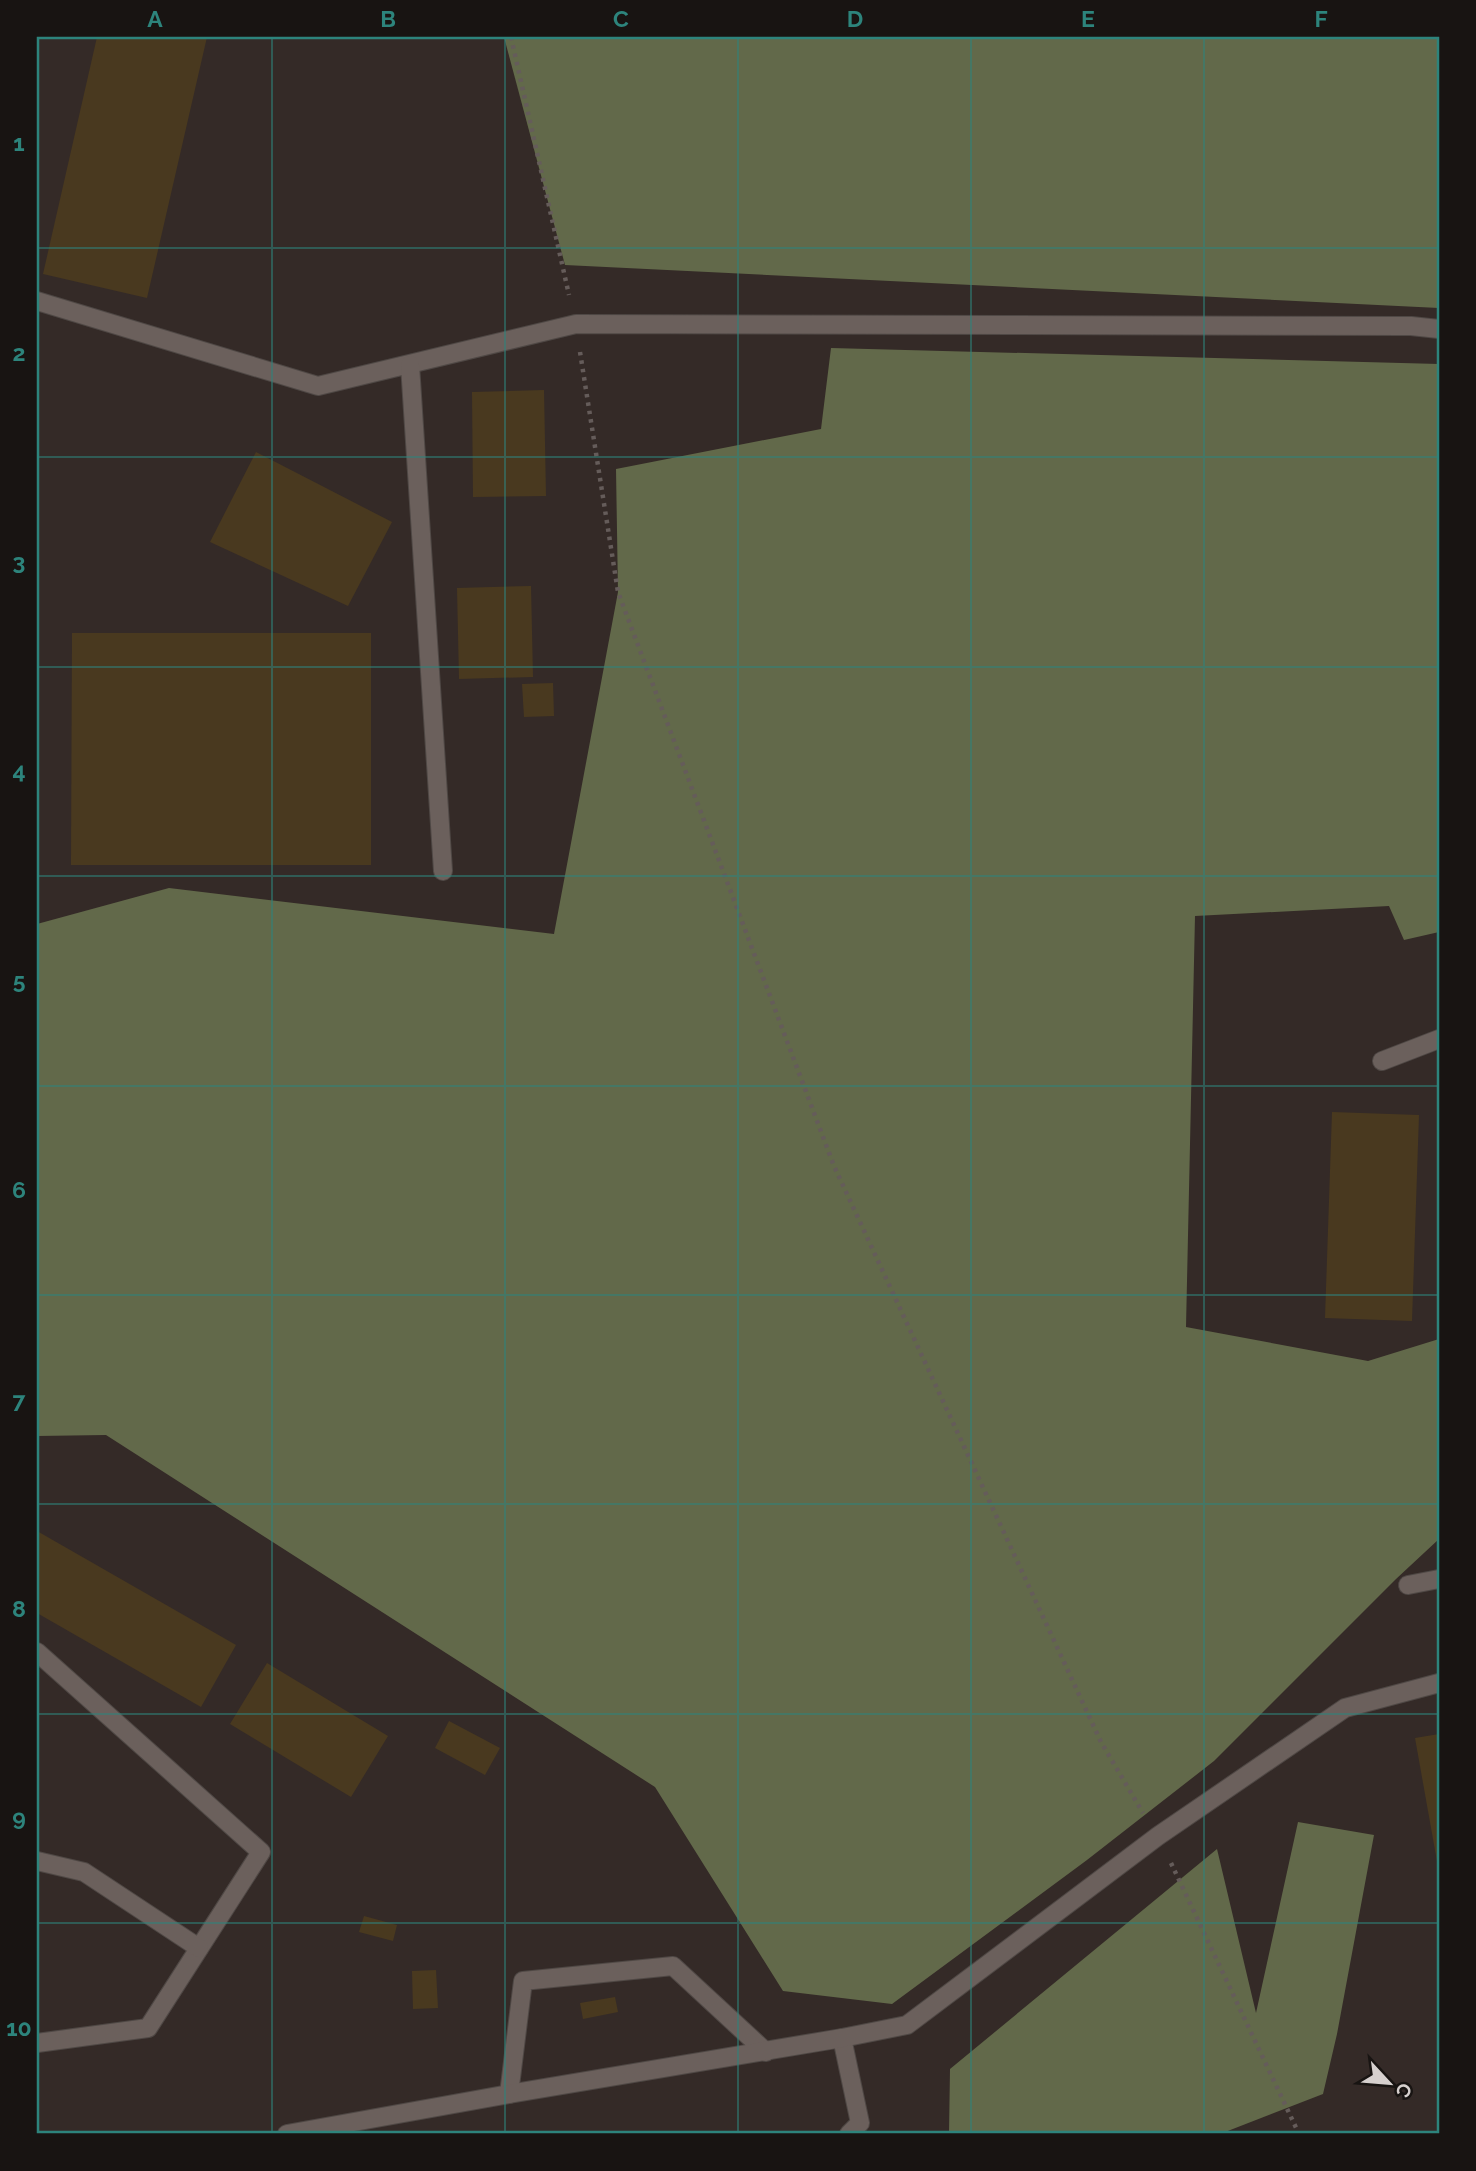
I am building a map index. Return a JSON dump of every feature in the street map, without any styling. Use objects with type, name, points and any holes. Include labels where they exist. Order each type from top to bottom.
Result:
[{"type":"lane","points":[[37,301],[317,386],[576,324],[1411,326],[1439,329]]},
{"type":"lane","points":[[410,365],[443,871]]},
{"type":"lane","points":[[1382,1061],[1439,1038]]},
{"type":"lane","points":[[1408,1585],[1439,1579]]},
{"type":"lane","points":[[37,1652],[261,1852],[148,2028],[37,2043]]},
{"type":"lane","points":[[287,2134],[766,2052],[907,2025],[1158,1836],[1345,1709],[1439,1683]]},
{"type":"lane","points":[[37,1861],[84,1872],[199,1948]]},
{"type":"lane","points":[[509,2094],[523,1981],[673,1966],[766,2052]]},
{"type":"lane","points":[[842,2038],[860,2123],[849,2134]]},
{"type":"path","points":[[618,592],[834,1166],[1101,1742],[1158,1836],[1299,2134]]},
{"type":"green space","points":[[504,37],[1439,37],[1439,308],[565,265]]},
{"type":"green space","points":[[831,348],[1439,364],[1439,932],[1404,940],[1389,906],[1195,916],[1186,1327],[1368,1361],[1439,1339],[1439,1539],[1214,1761],[1087,1860],[892,2004],[783,1991],[655,1787],[106,1435],[37,1436],[37,924],[169,888],[554,934],[618,592],[616,469],[821,429]]},
{"type":"green space","points":[[1298,1822],[1374,1835],[1337,2034],[1323,2094],[1220,2134],[949,2134],[950,2069],[1217,1849],[1256,2013]]},
{"type":"building","points":[[97,37],[207,37],[147,298],[43,274]]},
{"type":"building","points":[[544,390],[546,496],[473,497],[472,392]]},
{"type":"building","points":[[256,452],[392,522],[348,606],[210,542]]},
{"type":"building","points":[[531,586],[533,677],[459,679],[457,588]]},
{"type":"building","points":[[72,633],[371,633],[371,865],[71,865]]},
{"type":"building","points":[[553,683],[554,716],[524,717],[522,684]]},
{"type":"building","points":[[1332,1112],[1419,1115],[1412,1321],[1325,1318]]},
{"type":"building","points":[[37,1531],[236,1645],[201,1707],[37,1613]]},
{"type":"building","points":[[267,1663],[388,1736],[351,1797],[230,1724]]},
{"type":"building","points":[[449,1721],[500,1748],[485,1775],[435,1748]]},
{"type":"building","points":[[1439,1734],[1439,1867],[1438,1867],[1415,1738]]},
{"type":"building","points":[[364,1916],[397,1925],[393,1941],[359,1932]]},
{"type":"building","points":[[436,1970],[438,2008],[413,2009],[412,1971]]},
{"type":"building","points":[[615,1997],[618,2012],[583,2019],[580,2003]]}]
